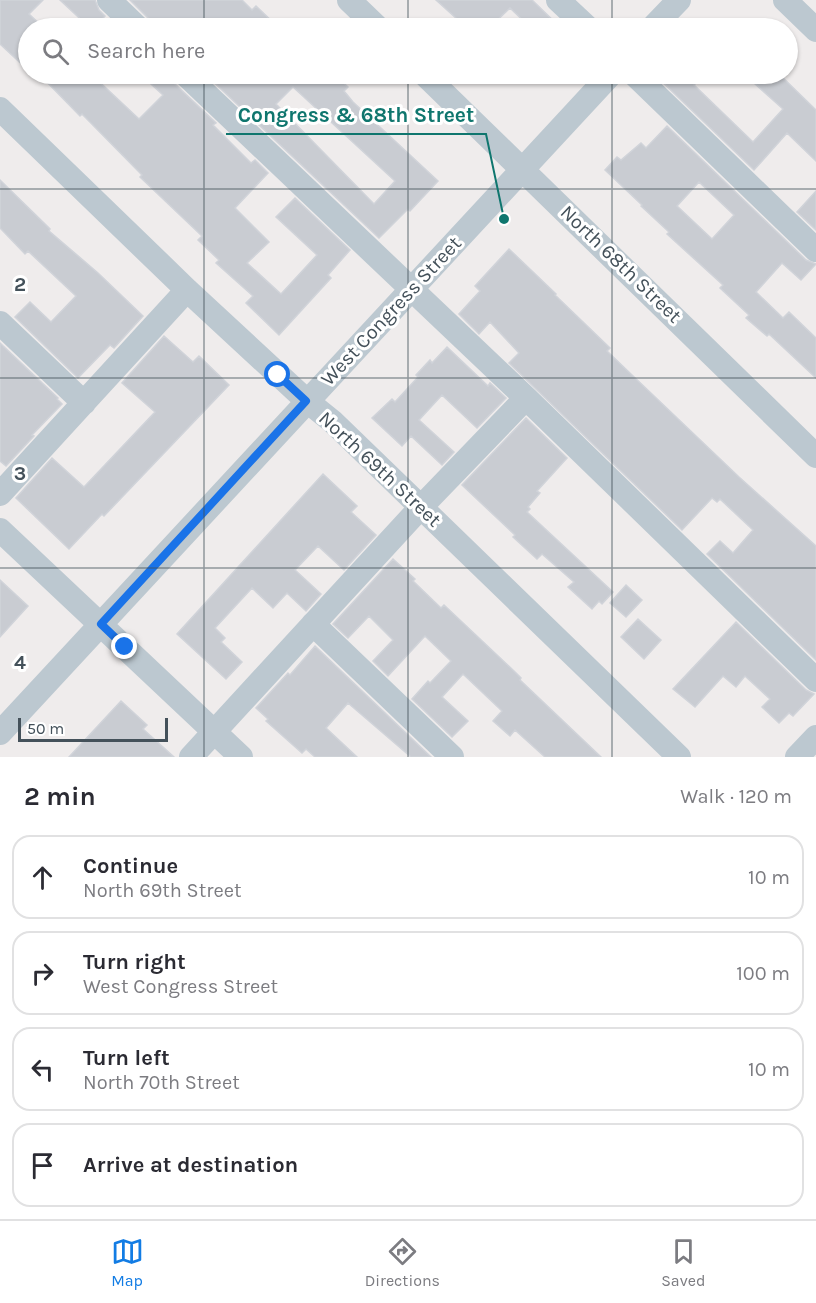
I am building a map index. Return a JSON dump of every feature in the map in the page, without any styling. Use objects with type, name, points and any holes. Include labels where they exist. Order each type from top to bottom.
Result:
[{"type":"street","points":[[109,0],[128,18]]},
{"type":"street","points":[[349,0],[368,18]]},
{"type":"street","points":[[558,0],[577,18]]},
{"type":"street","points":[[662,18],[679,0]]},
{"type":"street","points":[[785,0],[816,30]]},
{"type":"street","points":[[195,84],[526,398],[816,680]]},
{"type":"street","name":"North 68th Street","points":[[435,84],[816,456]]},
{"type":"street","name":"West Congress Street","points":[[0,733],[602,84]]},
{"type":"street","points":[[644,84],[816,250]]},
{"type":"street","name":"North 69th Street","points":[[0,109],[187,290],[306,401],[333,422],[679,757]]},
{"type":"street","points":[[0,494],[187,290]]},
{"type":"street","points":[[0,323],[84,403]]},
{"type":"street","points":[[191,757],[421,507],[526,398]]},
{"type":"street","points":[[0,530],[241,757]]},
{"type":"street","points":[[314,624],[452,757]]},
{"type":"street","points":[[797,757],[816,737]]},
{"type":"building","points":[[0,0],[43,0],[29,14],[33,18],[18,18],[18,61],[0,44]]},
{"type":"building","points":[[60,0],[95,0],[99,10],[105,16],[103,18],[79,18]]},
{"type":"building","points":[[130,0],[242,0],[252,10],[256,6],[269,18],[148,18]]},
{"type":"building","points":[[436,0],[532,0],[551,18],[520,18],[510,8],[500,18],[456,18]]},
{"type":"building","points":[[49,84],[102,84],[139,119],[163,95],[151,84],[175,84],[216,123],[213,125],[251,163],[255,160],[268,173],[235,208],[269,242],[247,263],[281,294],[317,255],[276,217],[295,198],[350,250],[328,275],[331,278],[279,335],[246,303],[253,296],[216,263],[219,260],[198,240],[202,236],[140,177],[142,175],[82,114],[80,116]]},
{"type":"building","points":[[216,84],[345,84],[348,87],[344,91],[353,102],[438,181],[410,211],[408,209],[379,238]],"holes":[[[293,87],[395,181],[374,204],[276,104]]]},
{"type":"building","points":[[664,84],[695,84],[753,142],[783,109],[755,84],[789,84],[816,110],[816,161],[787,133],[754,170]]},
{"type":"building","points":[[667,126],[806,260],[816,264],[801,280],[782,263],[756,292],[783,318],[789,312],[816,338],[816,378],[769,334],[767,336],[746,318],[749,315],[720,288],[723,285],[667,234],[669,232],[605,170],[617,157],[621,160],[641,143],[646,148]],"holes":[[[699,182],[734,215],[712,239],[677,206]]]},
{"type":"building","points":[[0,180],[50,229],[49,231],[143,316],[114,348],[110,345],[78,378],[15,317],[30,302],[51,322],[76,296],[28,251],[25,254],[0,228]]},
{"type":"building","points":[[816,191],[816,230],[797,212]]},
{"type":"building","points":[[509,249],[610,348],[607,351],[739,477],[816,546],[816,660],[707,554],[720,541],[733,553],[753,530],[720,499],[717,502],[712,498],[682,530],[509,363],[519,353],[490,322],[479,334],[459,314],[480,291],[475,286]]},
{"type":"building","points":[[164,336],[193,362],[199,356],[229,385],[104,516],[102,514],[69,549],[16,498],[52,458],[84,487],[155,412],[122,383]]},
{"type":"building","points":[[0,343],[62,404],[6,466],[0,461]]},
{"type":"building","points":[[447,347],[488,386],[490,383],[506,398],[477,428],[442,395],[419,420],[454,452],[442,465],[411,436],[402,446],[372,418],[392,399],[395,402],[430,360],[432,363]]},
{"type":"building","points":[[526,418],[567,458],[537,491],[540,493],[528,507],[530,509],[527,512],[613,592],[602,604],[599,601],[592,609],[568,587],[574,582],[542,554],[537,559],[462,485]]},
{"type":"building","points":[[323,474],[357,506],[351,512],[376,535],[344,570],[318,546],[295,570],[321,594],[306,611],[287,593],[273,608],[252,588],[215,628],[225,638],[221,642],[242,662],[226,679],[177,634]]},
{"type":"building","points":[[393,559],[441,608],[444,605],[601,757],[545,757],[515,730],[510,736],[493,721],[502,711],[463,674],[442,697],[468,721],[452,737],[412,699],[451,661],[425,636],[388,676],[373,661],[393,640],[369,616],[348,638],[333,624]]},
{"type":"building","points":[[0,580],[28,606],[0,637]]},
{"type":"building","points":[[626,585],[642,600],[626,617],[610,603]]},
{"type":"building","points":[[638,619],[661,640],[644,659],[621,637]]},
{"type":"building","points":[[736,622],[806,690],[814,694],[793,716],[789,713],[779,723],[762,707],[770,699],[745,676],[736,687],[723,676],[695,707],[673,689]]},
{"type":"building","points":[[315,646],[431,757],[411,757],[348,703],[326,728],[357,757],[315,757],[306,749],[302,753],[266,721],[268,719],[256,708],[288,673],[290,675]]},
{"type":"building","points":[[121,701],[147,725],[143,729],[174,757],[69,757]]},
{"type":"place","name":"Congress & 68th Street","points":[[504,219]]},
{"type":"route","points":[[125,647],[101,624],[306,401],[278,375]]}]
